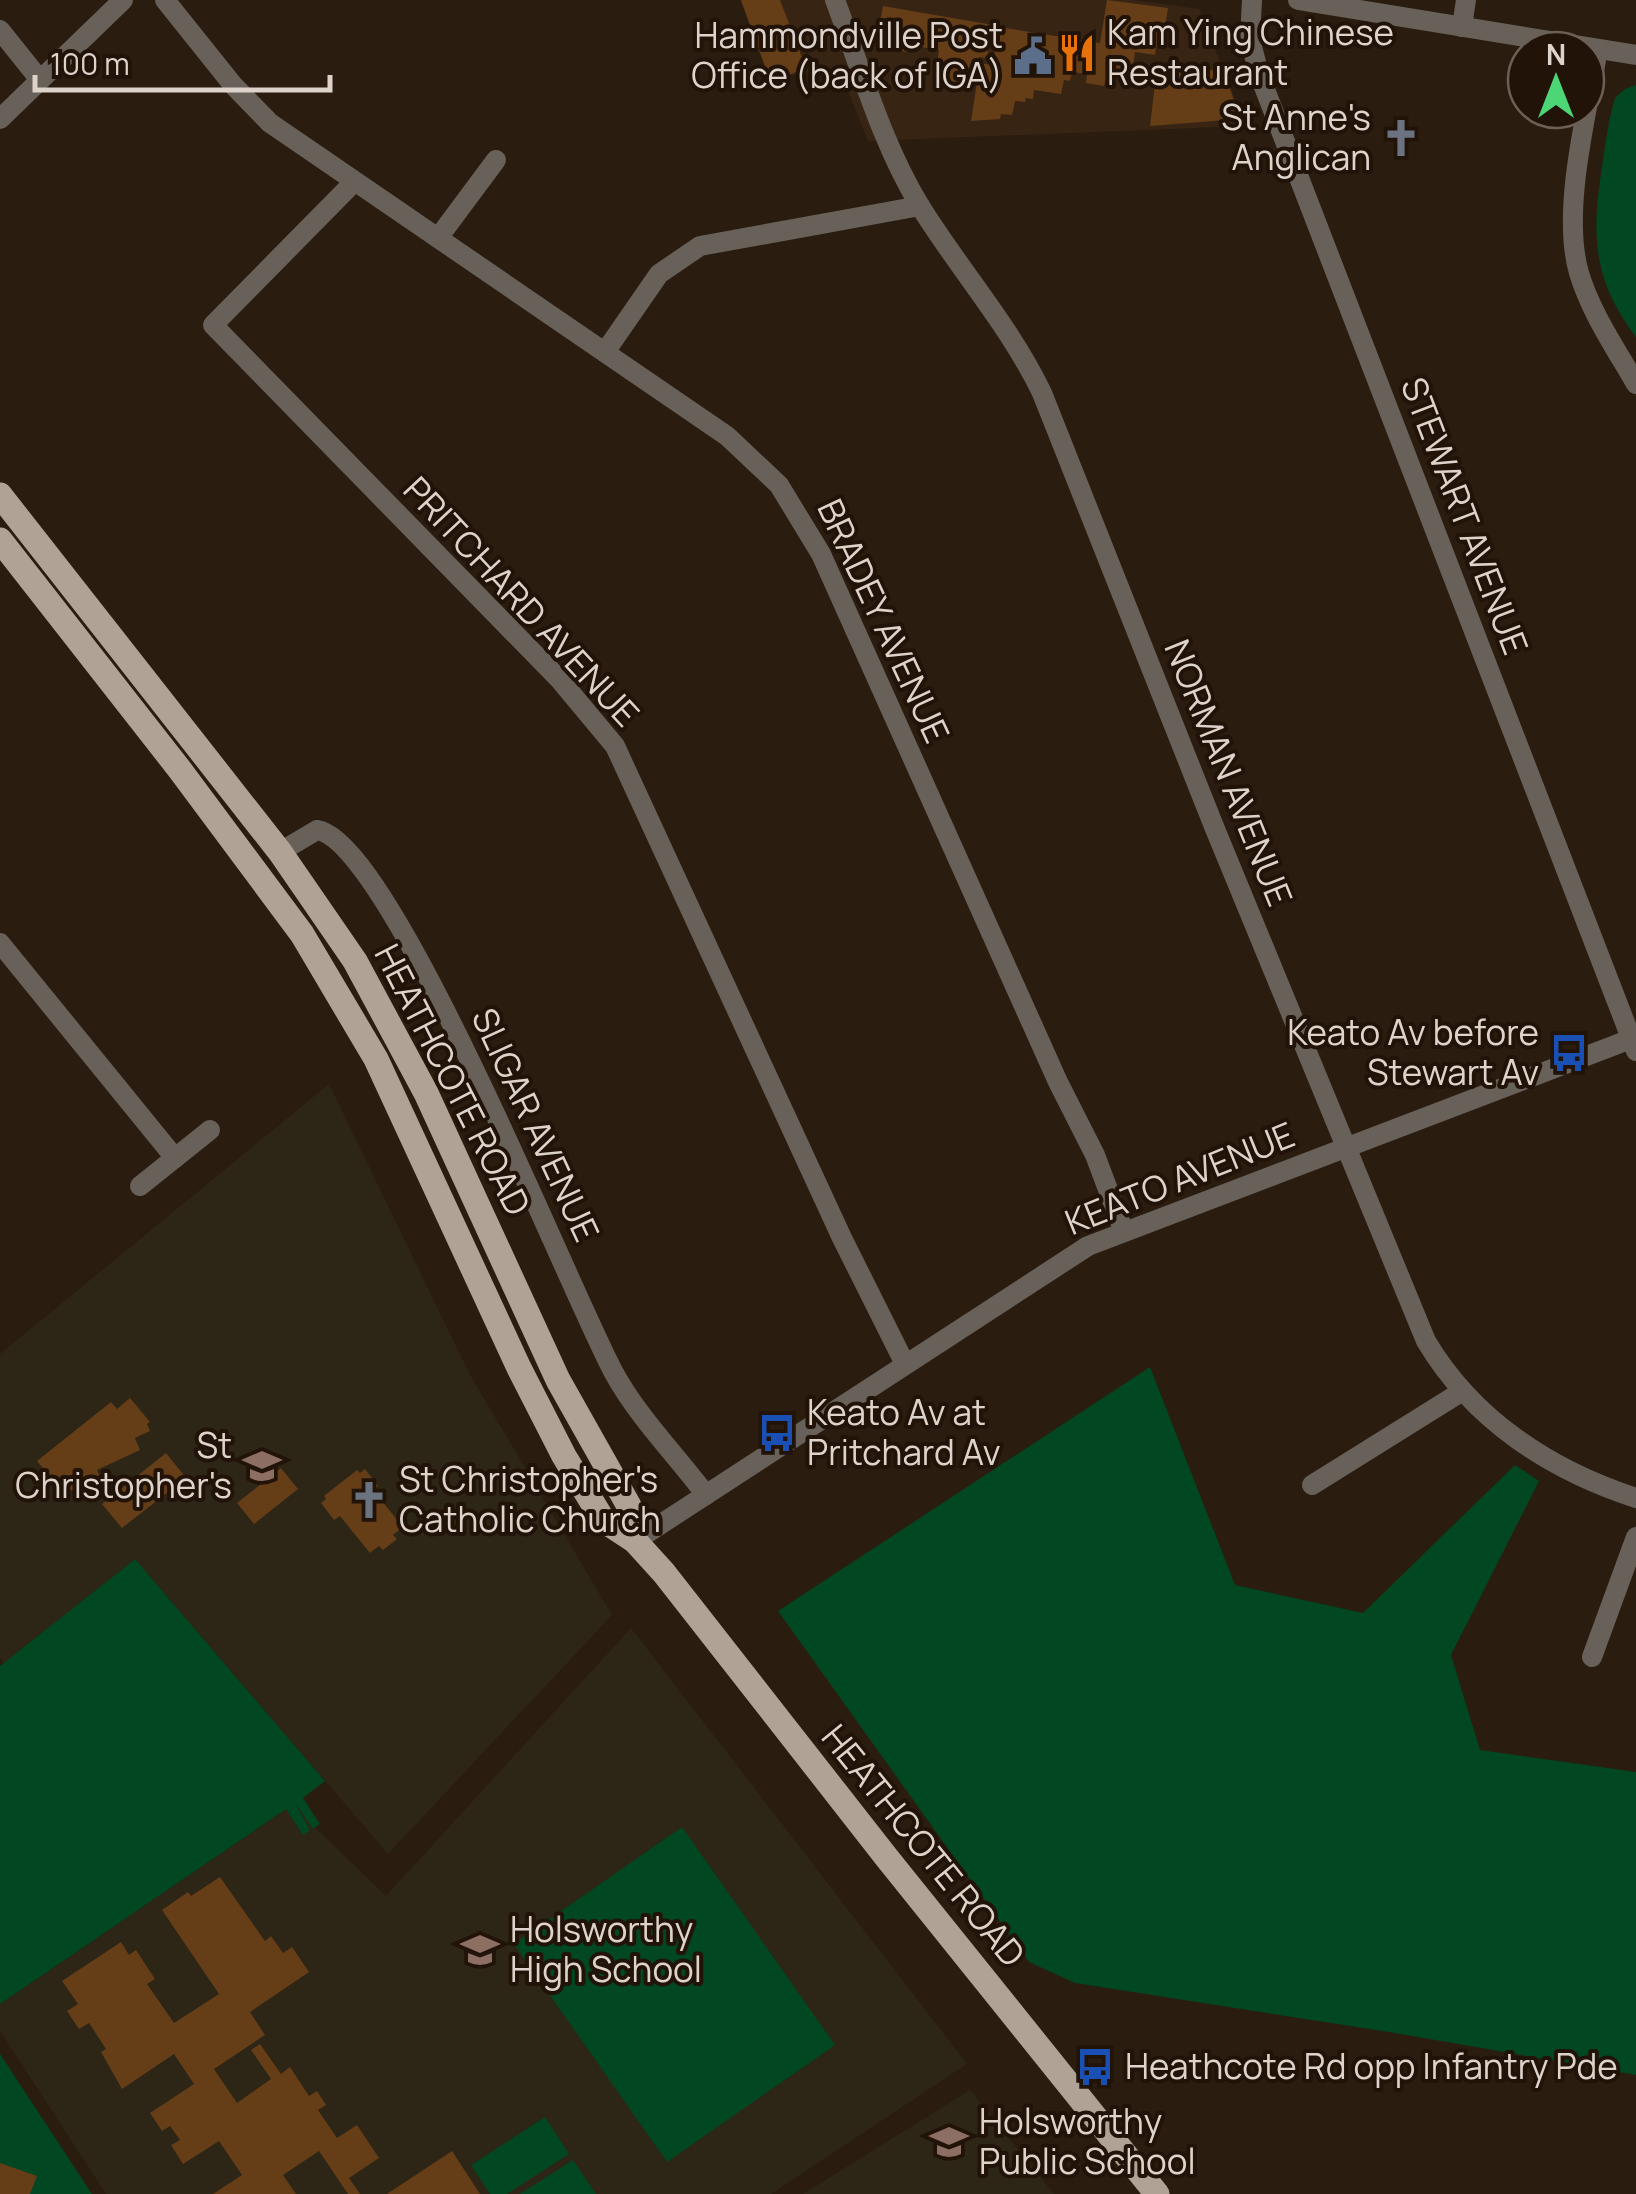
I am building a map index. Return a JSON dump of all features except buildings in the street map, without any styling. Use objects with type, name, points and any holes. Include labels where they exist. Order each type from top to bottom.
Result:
[{"type":"main road","name":"HEATHCOTE ROAD","points":[[0,495],[280,852],[355,961],[403,1045],[558,1380],[629,1506],[636,1541]]},
{"type":"main road","name":"HEATHCOTE ROAD","points":[[0,540],[190,783],[323,967],[392,1091],[519,1368],[564,1456],[603,1520],[636,1541],[1157,2194]]},
{"type":"street","points":[[0,119],[122,0]]},
{"type":"street","name":"BRADEY AVENUE","points":[[165,0],[252,106],[288,137],[748,453],[779,485],[803,520],[1058,1082],[1095,1154],[1124,1232]]},
{"type":"street","name":"NORMAN AVENUE","points":[[836,0],[896,162],[920,206],[1016,346],[1042,394],[1413,1316],[1461,1392],[1510,1434],[1560,1467],[1636,1498]]},
{"type":"street","name":"STEWART AVENUE","points":[[1252,0],[1250,39],[1259,74],[1634,1045]]},
{"type":"street","points":[[1298,0],[1506,34]]},
{"type":"street","points":[[1462,27],[1466,0]]},
{"type":"street","points":[[0,30],[40,80]]},
{"type":"street","points":[[1606,50],[1636,55]]},
{"type":"street","points":[[1586,130],[1576,192],[1574,251],[1592,305],[1636,384]]},
{"type":"street","points":[[438,238],[496,160]]},
{"type":"street","name":"PRITCHARD AVENUE","points":[[354,182],[213,325],[560,680],[615,746],[886,1332],[906,1364]]},
{"type":"street","points":[[605,352],[660,274],[700,246],[920,206]]},
{"type":"street","name":"SLIGAR AVENUE","points":[[280,852],[317,830],[327,832],[345,849],[377,893],[445,1008],[614,1373],[706,1495]]},
{"type":"street","points":[[0,943],[175,1158]]},
{"type":"street","name":"KEATO AVENUE","points":[[636,1541],[1074,1254],[1345,1148],[1634,1045]]},
{"type":"street","points":[[140,1186],[210,1130]]},
{"type":"street","points":[[1312,1485],[1461,1392]]},
{"type":"street","points":[[1592,1656],[1636,1538]]},
{"type":"shaded area","points":[[740,0],[1134,0],[1199,9],[1246,126],[868,141],[839,69],[786,76],[767,72]]},
{"type":"shaded area","name":"St Christopher's","points":[[329,1084],[469,1373],[612,1615],[388,1854],[135,1559],[4,1663],[0,1658],[0,1354]]},
{"type":"shaded area","name":"Holsworthy High School","points":[[631,1628],[967,2064],[771,2194],[106,2194],[0,2031],[0,2004],[292,1805],[386,1896]]},
{"type":"shaded area","name":"Holsworthy Public School","points":[[970,2090],[1054,2194],[803,2194]]},
{"type":"green space","points":[[1636,85],[1636,337],[1602,273],[1596,231],[1599,185],[1615,98]]},
{"type":"green space","points":[[1150,1367],[1235,1585],[1363,1613],[1515,1465],[1539,1481],[1451,1655],[1480,1750],[1636,1772],[1636,2075],[1075,1983],[1029,1962],[778,1611]]},
{"type":"green space","points":[[135,1559],[325,1781],[303,1798],[320,1824],[313,1829],[295,1803],[310,1830],[303,1835],[286,1809],[0,2004],[0,1666]]},
{"type":"green space","points":[[682,1827],[835,2045],[667,2162],[514,1944]]},
{"type":"green space","points":[[0,2054],[92,2194],[0,2194]]},
{"type":"green space","points":[[545,2117],[569,2154],[507,2194],[490,2194],[471,2165]]},
{"type":"green space","points":[[573,2160],[596,2194],[520,2194]]},
{"type":"place","name":"Kam Ying Chinese Restaurant","points":[[1077,53]]},
{"type":"place","name":"Hammondville Post Office (back of IGA)","points":[[1033,56]]},
{"type":"place","name":"St Anne's Anglican","points":[[1401,138]]},
{"type":"place","name":"Keato Av before Stewart Av","points":[[1569,1053]]},
{"type":"place","name":"Keato Av at Pritchard Av","points":[[777,1433]]},
{"type":"place","name":"St Christopher's","points":[[262,1466]]},
{"type":"place","name":"St Christopher's Catholic Church","points":[[369,1500]]},
{"type":"place","name":"Holsworthy High School","points":[[480,1950]]},
{"type":"place","name":"Heathcote Rd opp Infantry Pde","points":[[1095,2067]]},
{"type":"place","name":"Holsworthy Public School","points":[[949,2142]]}]
